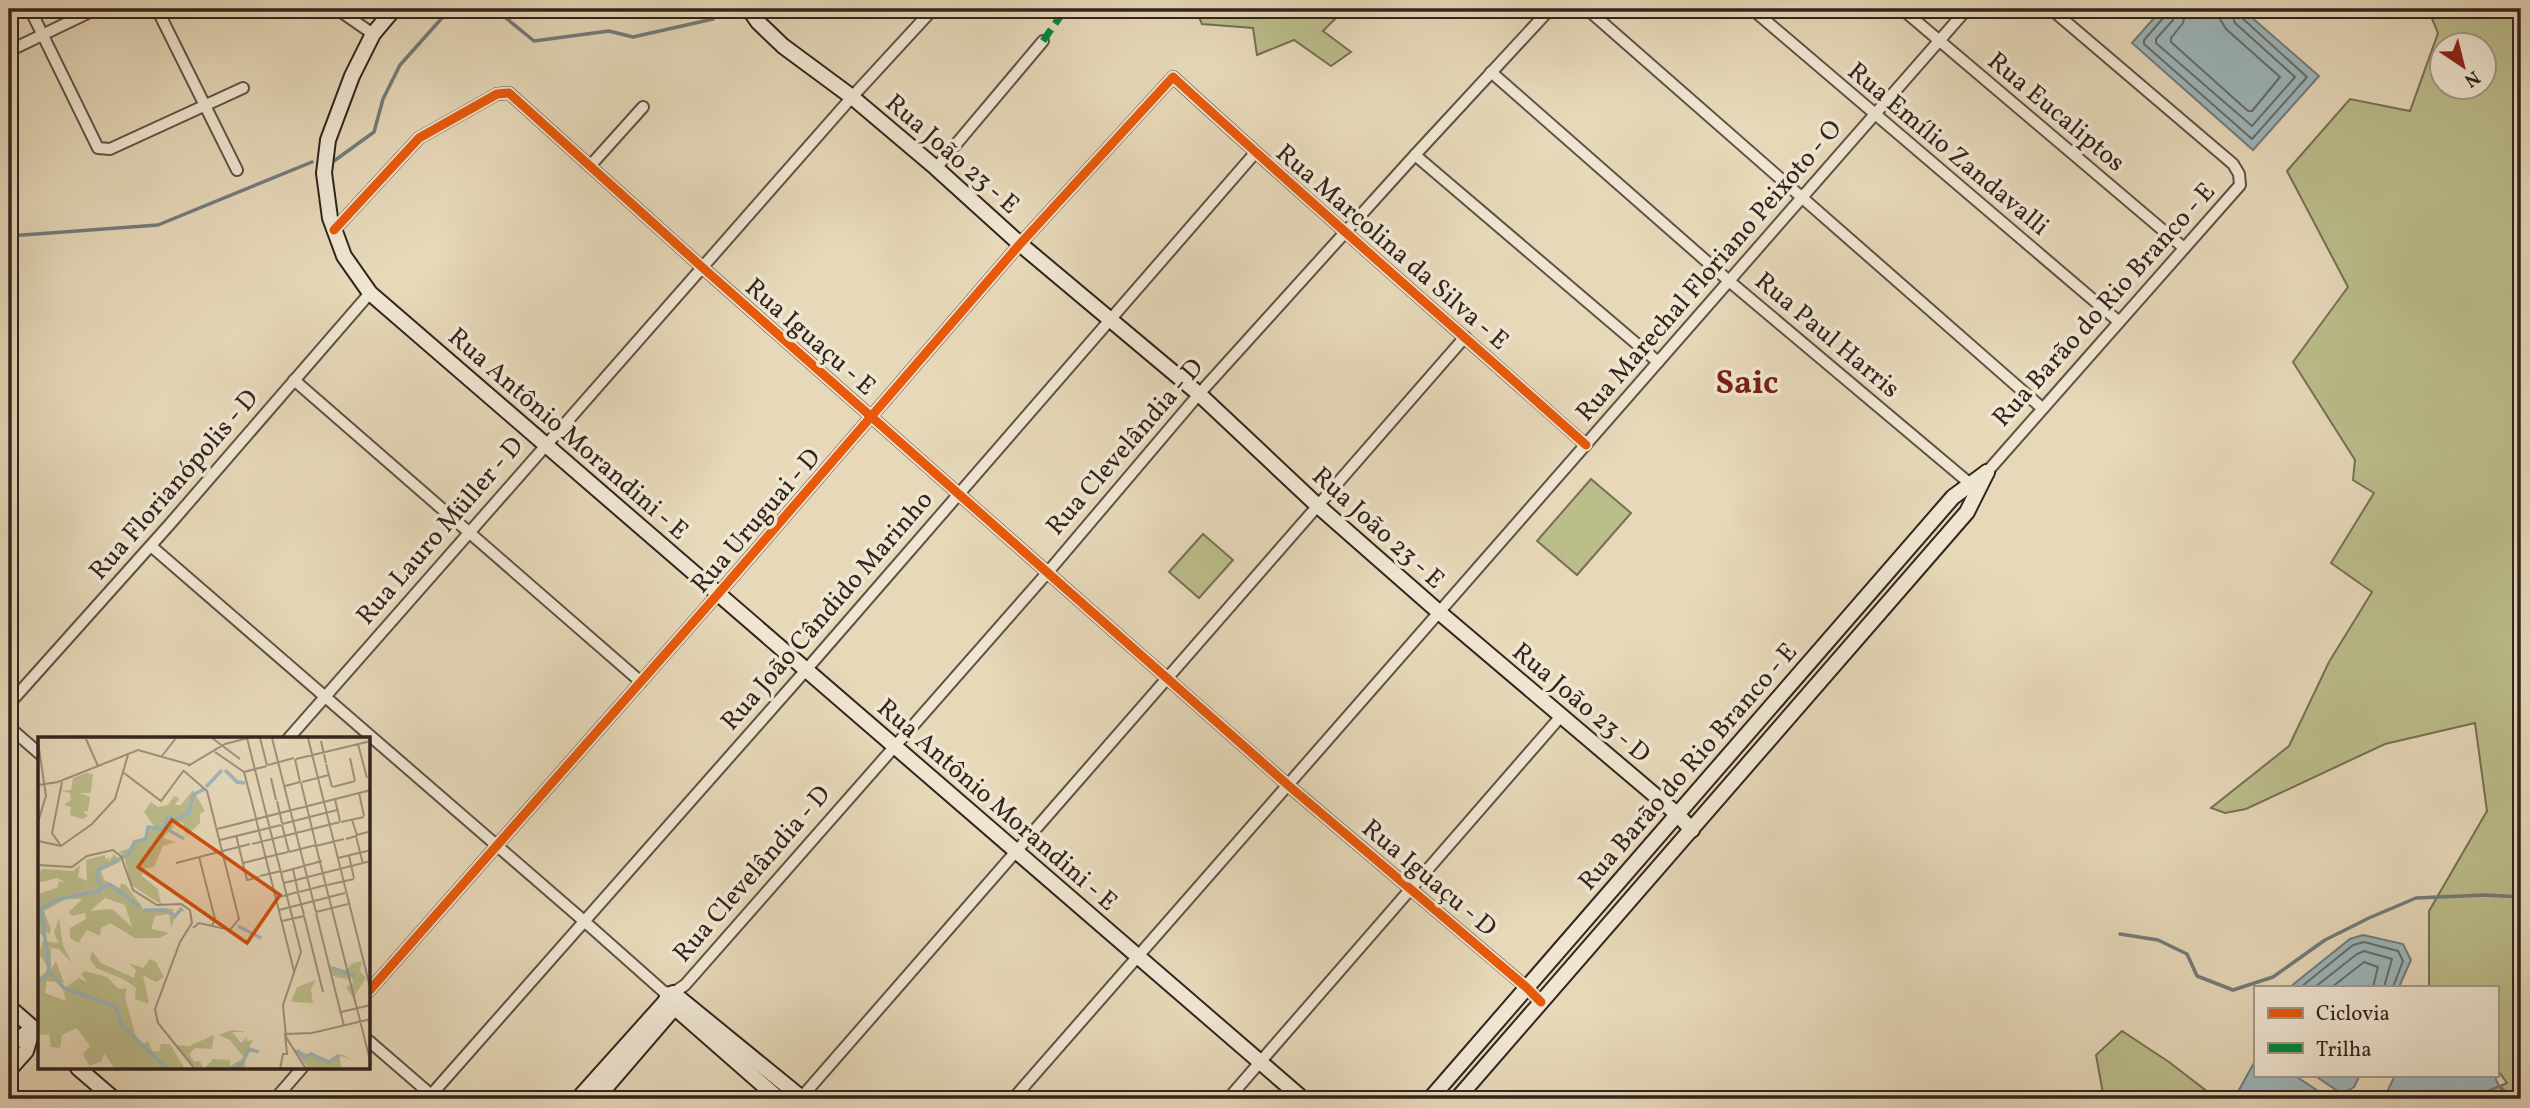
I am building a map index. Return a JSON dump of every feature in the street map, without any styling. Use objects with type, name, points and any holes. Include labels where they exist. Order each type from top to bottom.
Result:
[{"type":"street","points":[[30,9],[98,148],[110,149],[243,88]]},
{"type":"street","points":[[9,51],[96,9]]},
{"type":"street","points":[[157,9],[237,170]]},
{"type":"street","points":[[337,9],[373,34]]},
{"type":"street","name":"Rua Antônio Morandini - E","points":[[394,9],[373,34],[352,76],[328,140],[324,173],[334,230],[344,256],[370,293],[1303,1099]]},
{"type":"street","name":"Rua João 23 - E","points":[[749,9],[758,22],[783,46],[852,97],[1020,244],[1199,394],[1318,505],[1440,613]]},
{"type":"street","name":"Rua Lauro Müller - D","points":[[290,737],[852,97],[933,9]]},
{"type":"street","name":"Rua Clevelândia - D","points":[[578,1099],[674,996],[894,747],[1048,572],[1199,394],[1550,9]]},
{"type":"street","points":[[1587,9],[2042,408]]},
{"type":"street","name":"Rua Emílio Zandavalli","points":[[1752,9],[2118,321]]},
{"type":"street","name":"Rua Eucaliptos","points":[[1902,9],[2183,248]]},
{"type":"street","name":"Rua Marechal Floriano Peixoto - O","points":[[1013,1099],[1967,9]]},
{"type":"street","name":"Rua Barão do Rio Branco - E","points":[[1430,1099],[1952,497],[1974,487],[2241,185],[2233,164],[2051,9]]},
{"type":"street","points":[[936,168],[1043,41]]},
{"type":"street","name":"Rua Paul Harris","points":[[1491,72],[1729,281],[1974,487]]},
{"type":"street","name":"Rua Marcolina da Silva - E","points":[[1173,77],[1345,234],[1586,445]]},
{"type":"street","name":"Rua Uruguai - D","points":[[371,989],[719,594],[1020,244],[1173,77]]},
{"type":"street","name":"Rua Iguaçu - E","points":[[334,230],[419,138],[504,93],[509,93],[1289,786]]},
{"type":"street","points":[[590,166],[643,107]]},
{"type":"street","name":"Rua João Cândido Marinho","points":[[433,1097],[584,920],[806,670],[1255,153]]},
{"type":"street","points":[[1415,155],[1658,362]]},
{"type":"street","name":"Rua Florianópolis - D","points":[[9,704],[151,546],[370,293]]},
{"type":"street","points":[[151,546],[584,920],[801,1099],[1465,337]]},
{"type":"street","points":[[294,380],[641,682]]},
{"type":"street","name":"Rua Barão do Rio Branco - E","points":[[1460,1096],[1967,512],[1974,487]]},
{"type":"street","name":"Rua João 23 - D","points":[[1440,613],[1677,814],[1692,830]]},
{"type":"street","points":[[1228,1099],[1562,715]]},
{"type":"street","points":[[9,727],[38,752]]},
{"type":"street","name":"Rua Iguaçu - D","points":[[1289,786],[1411,887],[1541,1002]]},
{"type":"street","points":[[1589,916],[1603,931]]},
{"type":"street","points":[[674,996],[779,1099]]},
{"type":"street","name":"Rua Clevelândia - D","points":[[596,1099],[674,996]]},
{"type":"street","points":[[9,1007],[38,1027]]},
{"type":"street","points":[[9,1046],[38,1027]]},
{"type":"street","points":[[9,1070],[26,1051],[38,1027]]},
{"type":"street","points":[[371,1043],[433,1097]]},
{"type":"street","points":[[80,1070],[114,1099]]},
{"type":"street","points":[[275,1099],[300,1070]]},
{"type":"street","points":[[1448,1079],[1460,1096]]},
{"type":"green space","points":[[1197,9],[1345,9],[1323,31],[1351,52],[1331,66],[1294,40],[1257,55],[1253,28],[1202,24]]},
{"type":"green space","points":[[2428,9],[2521,9],[2521,1099],[2472,1099],[2507,1083],[2498,1070],[2498,986],[2429,986],[2429,911],[2487,811],[2475,723],[2385,744],[2246,809],[2225,813],[2211,808],[2289,746],[2329,662],[2372,592],[2331,563],[2374,493],[2353,480],[2355,460],[2293,362],[2348,287],[2287,171],[2350,99],[2410,111],[2428,61],[2428,102],[2498,102],[2498,32],[2438,32]]},
{"type":"green space","points":[[1591,479],[1631,513],[1577,575],[1537,541]]},
{"type":"green space","points":[[1203,534],[1233,560],[1199,598],[1169,572]]},
{"type":"green space","points":[[2122,1031],[2169,1062],[2217,1099],[2104,1099],[2096,1055]]},
{"type":"water","points":[[2162,9],[2242,9],[2319,76],[2253,150],[2132,43]]},
{"type":"water","points":[[2363,935],[2403,944],[2411,960],[2399,986],[2291,986],[2350,939]]},
{"type":"water","points":[[2254,1063],[2254,1076],[2296,1076],[2330,1099],[2234,1099]]},
{"type":"water","points":[[2315,1076],[2360,1076],[2354,1087],[2342,1094]]},
{"type":"water","points":[[2395,1076],[2494,1076],[2499,1086],[2470,1099],[2391,1099],[2388,1090]]},
{"type":"waterway","points":[[334,161],[374,132],[383,99],[400,65],[450,9]]},
{"type":"waterway","points":[[495,9],[534,41],[609,31],[633,37],[713,19]]},
{"type":"waterway","points":[[9,236],[158,225],[312,162]]},
{"type":"waterway","points":[[2120,934],[2158,940],[2187,954],[2197,976],[2233,990],[2273,977],[2325,940],[2416,898],[2485,895],[2521,897]]},
{"type":"waterway","points":[[2499,1086],[2513,1099]]},
{"type":"marked path","points":[[1043,41],[1062,14],[1071,9]]},
{"type":"cycle path","points":[[371,989],[718,594],[1020,244],[1173,77],[1586,445]]},
{"type":"cycle path","points":[[334,230],[419,138],[497,94],[509,93],[1289,786],[1541,1002]]},
{"type":"district","name":"Saic","points":[[1747,381]]}]
